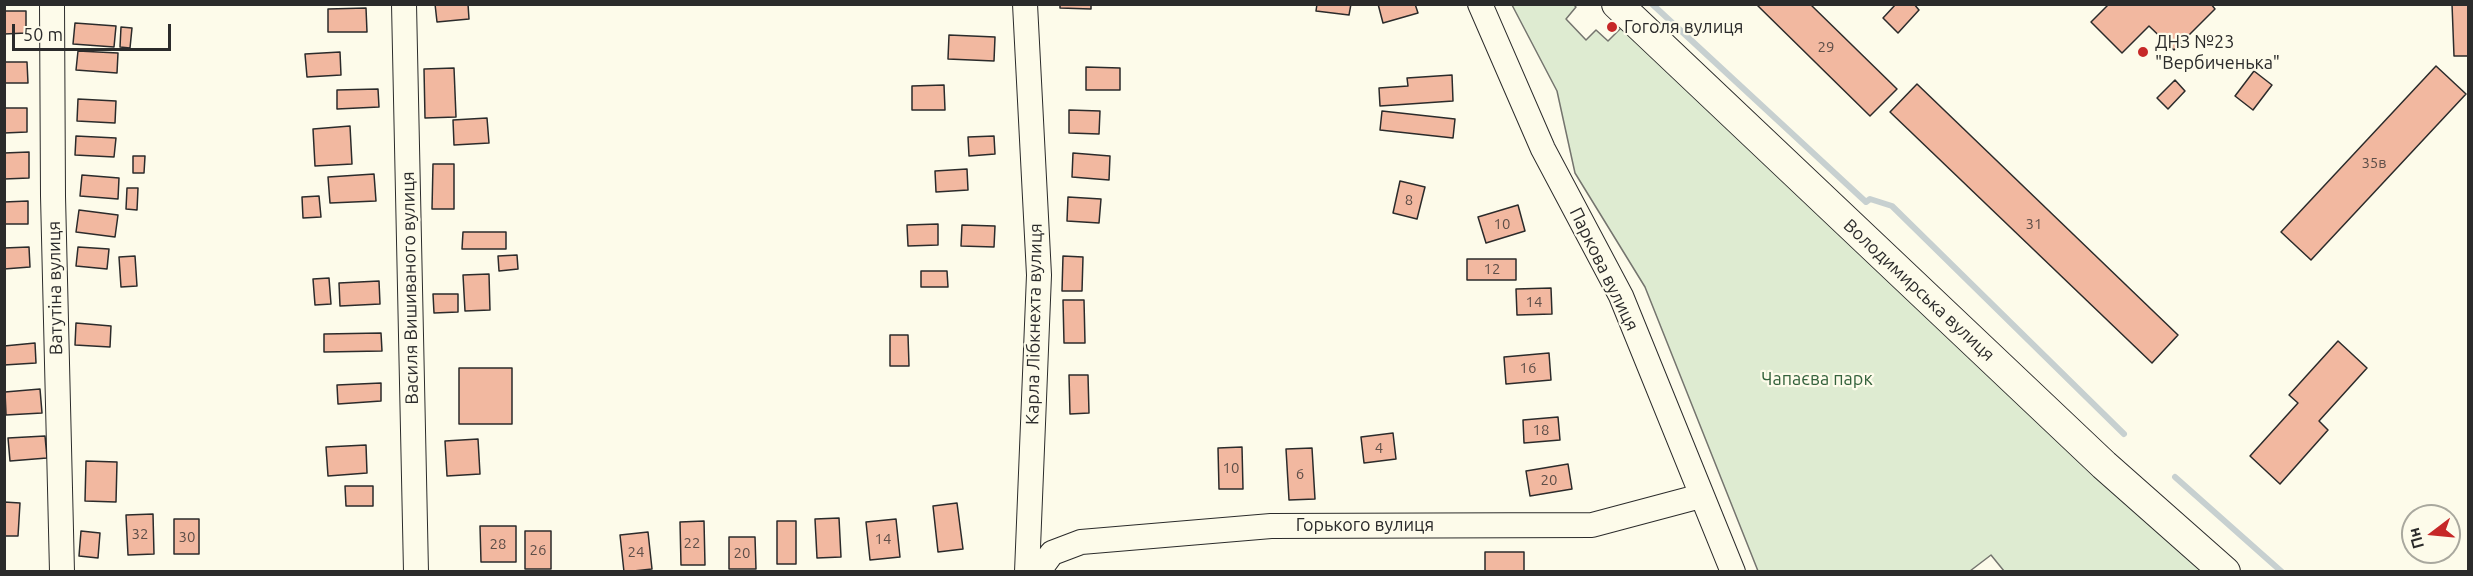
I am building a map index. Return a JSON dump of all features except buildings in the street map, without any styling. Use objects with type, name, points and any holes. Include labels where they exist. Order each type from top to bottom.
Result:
[{"type":"main road","name":"Володимирська вулиця","points":[[1617,4],[2104,465],[2225,572]]},
{"type":"street","name":"Ватутіна вулиця","points":[[52,4],[53,196],[62,572]]},
{"type":"street","name":"Василя Вишиваного вулиця","points":[[404,4],[416,572]]},
{"type":"street","name":"Карла Лібкнехта вулиця","points":[[1025,4],[1039,275],[1027,572]]},
{"type":"street","name":"Паркова вулиця","points":[[1480,4],[1543,149],[1621,296],[1733,572]]},
{"type":"street","name":"Горького вулиця","points":[[1038,572],[1052,553],[1081,542],[1271,526],[1592,525],[1701,496]]},
{"type":"green space","name":"Чапаєва парк","points":[[1512,5],[1574,5],[1576,7],[1566,19],[1586,40],[1596,30],[1608,41],[1625,24],[2205,571],[2004,571],[1991,555],[1970,571],[1758,571],[1645,287],[1575,173],[1557,91]]},
{"type":"waterway","points":[[1652,4],[1866,202],[1870,199],[1892,206],[2124,434]]},
{"type":"waterway","points":[[2175,477],[2282,572]]},
{"type":"place","name":"Гоголя вулиця","points":[[1612,27]]},
{"type":"place","name":"ДНЗ №23 \"Вербиченька\"","points":[[2143,52]]}]
